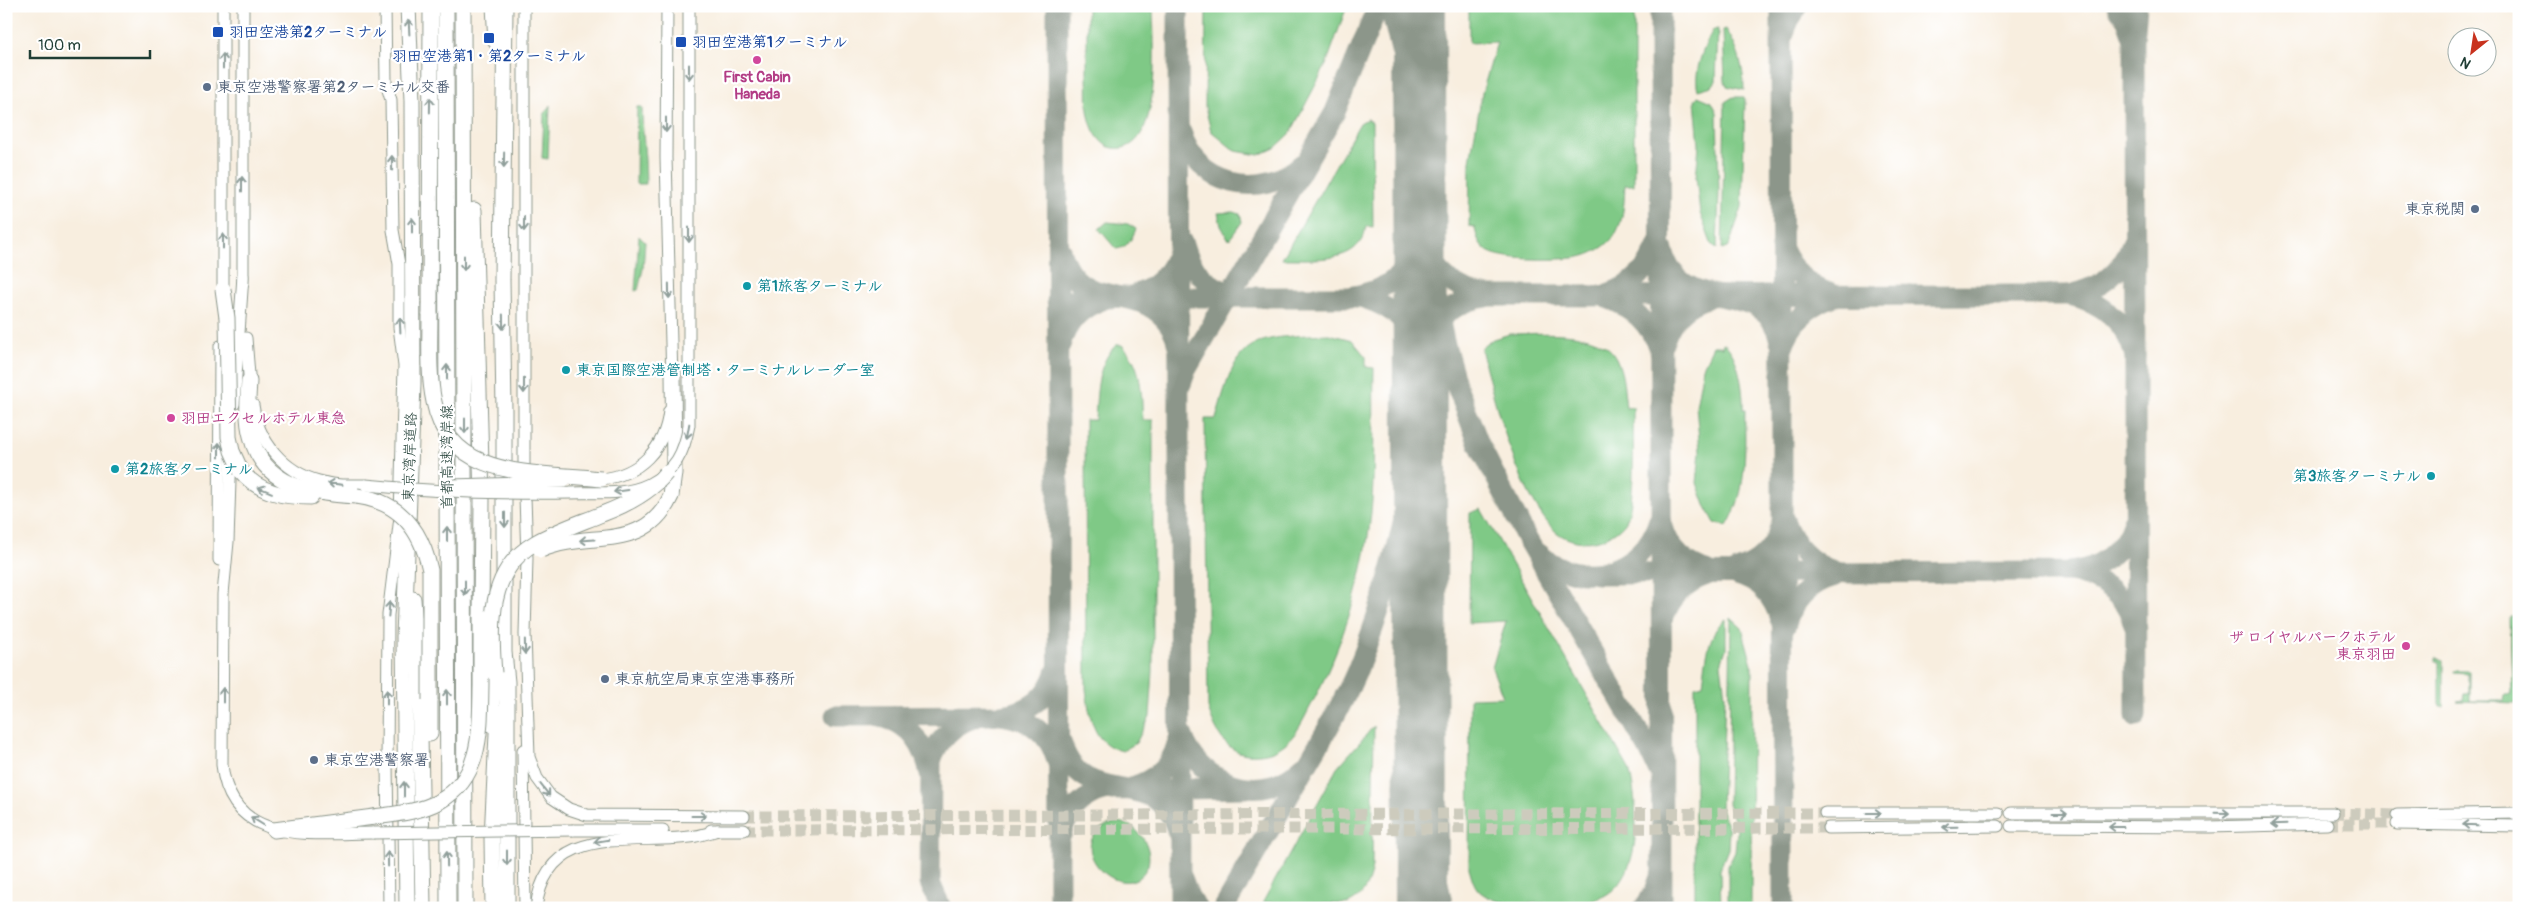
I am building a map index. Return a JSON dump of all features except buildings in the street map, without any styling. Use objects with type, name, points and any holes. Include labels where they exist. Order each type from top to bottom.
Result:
[{"type":"highway","name":"東京湾岸道路","points":[[406,908],[404,637],[413,384],[412,101],[408,6]]},
{"type":"highway","points":[[431,6],[430,315],[433,400],[444,432],[458,449],[480,461],[504,469],[601,479]]},
{"type":"highway","name":"首都高速湾岸線","points":[[446,6],[448,908]]},
{"type":"highway","name":"首都高速湾岸線","points":[[463,6],[466,908]]},
{"type":"highway","points":[[494,6],[497,71],[504,124]]},
{"type":"highway","points":[[506,6],[502,280],[504,652],[507,682],[507,908]]},
{"type":"highway","points":[[274,830],[415,810],[440,801],[458,787],[473,764],[480,728],[482,500],[478,321],[470,116],[464,92]]},
{"type":"highway","points":[[223,290],[227,318],[229,438],[232,451],[241,471],[258,487],[277,494],[303,497],[361,491],[404,516],[416,529],[427,554],[430,570],[431,908]]},
{"type":"highway","points":[[484,908],[486,801],[494,673],[506,591],[515,572],[525,560],[553,544],[617,538],[641,530],[660,515],[670,496],[674,473],[673,372]]},
{"type":"highway","points":[[249,381],[248,418],[251,436],[263,460],[276,474],[294,486],[330,495]]},
{"type":"highway","points":[[494,673],[492,646],[494,600],[500,581],[514,560],[537,542],[612,510],[643,494],[666,473]]},
{"type":"highway","points":[[407,553],[419,677],[424,908]]},
{"type":"highway","points":[[493,908],[493,798],[500,680],[504,652]]},
{"type":"street","points":[[223,6],[223,290],[219,517],[219,578],[223,594]]},
{"type":"street","points":[[243,6],[243,276],[249,381],[256,418],[262,435],[278,458],[306,476],[331,484],[361,491],[455,492],[616,492],[638,488],[666,473],[685,448],[689,424],[689,6]]},
{"type":"street","points":[[385,6],[386,83],[391,100],[392,223],[398,258],[399,327],[404,366],[400,517],[388,615],[389,908]]},
{"type":"street","points":[[524,6],[526,710],[523,753],[525,908]]},
{"type":"street","points":[[361,491],[582,482],[612,478],[638,468],[660,444],[668,419],[673,372],[669,319],[666,167],[667,6]]},
{"type":"street","points":[[243,276],[229,466],[228,542],[223,594],[223,773],[229,791],[239,807],[260,824],[274,830],[306,833],[744,830]]},
{"type":"street","points":[[526,710],[532,769],[543,788],[558,803],[569,809],[599,817],[744,816]]},
{"type":"street","points":[[1825,813],[1998,813]]},
{"type":"street","points":[[2011,813],[2330,819],[2208,827],[2011,826]]},
{"type":"street","points":[[2519,813],[2397,819],[2519,826]]},
{"type":"street","points":[[1828,828],[1998,826]]},
{"type":"street","points":[[536,908],[541,887],[551,869],[562,857],[581,846],[602,840],[695,836],[718,830]]},
{"type":"green space","points":[[1087,6],[1153,6],[1154,67],[1149,115],[1141,134],[1130,145],[1109,147],[1098,138],[1091,125],[1087,79]]},
{"type":"green space","points":[[1206,6],[1347,6],[1326,65],[1290,134],[1275,148],[1259,155],[1235,151],[1211,131],[1205,107]]},
{"type":"green space","points":[[1469,6],[1634,6],[1634,185],[1625,185],[1619,228],[1611,240],[1598,250],[1583,256],[1565,259],[1528,259],[1503,256],[1486,250],[1478,240],[1475,227],[1469,226],[1470,161],[1482,93],[1497,42],[1469,43]]},
{"type":"green space","points":[[1718,29],[1716,81],[1712,86],[1698,90],[1697,75],[1700,59],[1713,30]]},
{"type":"green space","points":[[1726,29],[1740,58],[1744,90],[1727,86],[1725,81],[1723,30]]},
{"type":"green space","points":[[1698,96],[1712,102],[1717,112],[1719,192],[1717,249],[1711,243],[1700,213],[1696,177],[1699,145],[1695,101]]},
{"type":"green space","points":[[1733,97],[1744,97],[1745,100],[1742,207],[1729,246],[1722,249],[1725,102]]},
{"type":"green space","points":[[550,105],[548,159],[542,158],[544,115]]},
{"type":"green space","points":[[637,107],[642,107],[646,184],[636,184]]},
{"type":"green space","points":[[1367,119],[1372,122],[1373,227],[1366,226],[1362,239],[1355,248],[1345,254],[1321,259],[1282,259],[1360,123]]},
{"type":"green space","points":[[1234,212],[1240,214],[1242,222],[1229,240],[1221,226],[1218,213]]},
{"type":"green space","points":[[1107,222],[1128,224],[1136,229],[1127,245],[1116,249],[1099,229]]},
{"type":"green space","points":[[639,236],[645,242],[643,269],[638,290],[635,291]]},
{"type":"green space","points":[[1552,333],[1584,337],[1597,341],[1608,348],[1619,364],[1626,408],[1633,407],[1633,483],[1626,521],[1616,531],[1603,538],[1583,542],[1571,540],[1556,532],[1539,511],[1517,468],[1492,392],[1481,348],[1493,339],[1510,334]]},
{"type":"green space","points":[[1329,334],[1352,340],[1366,357],[1366,367],[1374,368],[1373,484],[1365,555],[1343,635],[1302,723],[1290,740],[1277,749],[1263,754],[1247,754],[1239,752],[1226,743],[1217,731],[1208,708],[1205,419],[1216,419],[1231,372],[1240,357],[1250,347],[1279,337]]},
{"type":"green space","points":[[1723,343],[1733,355],[1737,364],[1743,394],[1743,410],[1745,410],[1745,455],[1742,484],[1734,512],[1727,526],[1715,523],[1705,505],[1697,483],[1700,451],[1696,406],[1703,367],[1713,346],[1721,346],[1722,348]]},
{"type":"green space","points":[[1116,345],[1122,345],[1134,361],[1140,380],[1143,420],[1153,420],[1153,671],[1150,716],[1136,743],[1123,751],[1105,743],[1094,728],[1086,689],[1085,420],[1095,420],[1097,390],[1101,370],[1109,353]]},
{"type":"green space","points":[[1481,509],[1629,769],[1636,820],[1632,857],[1625,874],[1616,887],[1602,897],[1588,902],[1512,903],[1490,898],[1477,889],[1469,868],[1470,698],[1503,697],[1492,668],[1506,621],[1469,623],[1470,513]]},
{"type":"green space","points":[[2510,616],[2516,616],[2519,703],[2457,701],[2463,700],[2464,694],[2468,694],[2468,674],[2454,673],[2454,671],[2469,671],[2469,701],[2505,701],[2506,694],[2512,694]]},
{"type":"green space","points":[[1731,618],[1742,628],[1752,664],[1751,908],[1728,908],[1728,866],[1735,852],[1737,831],[1728,804]]},
{"type":"green space","points":[[1726,619],[1726,649],[1721,664],[1725,695],[1721,809],[1729,830],[1728,849],[1720,869],[1721,908],[1695,908],[1695,686],[1703,684],[1708,648],[1715,632]]},
{"type":"green space","points":[[2436,657],[2443,661],[2443,706],[2439,706],[2439,661],[2436,661]]},
{"type":"green space","points":[[1374,726],[1372,867],[1362,894],[1347,904],[1263,902],[1337,768]]},
{"type":"green space","points":[[1116,822],[1131,826],[1142,836],[1146,843],[1149,857],[1148,865],[1138,878],[1125,881],[1112,878],[1100,869],[1092,856],[1091,843],[1098,831]]},
{"type":"taxiway","points":[[1057,6],[1059,908]]},
{"type":"taxiway","points":[[1178,6],[1180,908]]},
{"type":"taxiway","points":[[1181,384],[1186,370],[1335,112],[1378,6]]},
{"type":"taxiway","points":[[1390,6],[1407,74],[1419,164]]},
{"type":"taxiway","points":[[1660,6],[1662,908]]},
{"type":"taxiway","points":[[1781,6],[1783,908]]},
{"type":"taxiway","points":[[1783,35],[1789,20],[1798,6]]},
{"type":"taxiway","points":[[2117,6],[2127,20],[2133,37]]},
{"type":"taxiway","points":[[2136,716],[2134,41],[2137,6]]},
{"type":"taxiway","points":[[1181,132],[1189,150],[1201,165],[1216,176],[1232,182],[1250,184],[1268,182],[1286,175],[1302,164]]},
{"type":"taxiway","points":[[1420,226],[1444,341],[1456,384],[1479,444],[1527,539],[1648,748],[1660,773]]},
{"type":"taxiway","points":[[1353,296],[1380,288],[1399,275],[1407,266],[1412,255],[1420,228]]},
{"type":"taxiway","points":[[1182,242],[1185,251],[1200,275],[1223,291],[1233,294]]},
{"type":"taxiway","points":[[1607,294],[1617,291],[1633,281],[1645,268],[1659,243]]},
{"type":"taxiway","points":[[2069,295],[2090,289],[2108,278],[2122,263],[2132,243]]},
{"type":"taxiway","points":[[1781,247],[1790,263],[1801,276],[1815,287],[1832,294]]},
{"type":"taxiway","points":[[1060,250],[1068,269],[1079,282],[1092,289],[1137,301],[1151,308],[1169,324],[1177,343]]},
{"type":"taxiway","points":[[1663,250],[1673,272],[1687,285],[1758,308],[1771,320],[1780,341]]},
{"type":"taxiway","points":[[1134,295],[1149,289],[1162,279],[1175,259],[1177,251]]},
{"type":"taxiway","points":[[1428,256],[1440,272],[1454,284],[1470,292],[1490,296],[2069,295],[2092,303],[2111,315],[2126,333],[2135,356]]},
{"type":"taxiway","points":[[1057,301],[1123,297],[1360,297],[1388,309],[1406,325],[1416,347],[1420,376]]},
{"type":"taxiway","points":[[1433,329],[1444,316],[1456,307],[1470,300],[1486,297]]},
{"type":"taxiway","points":[[1782,349],[1785,340],[1801,317],[1815,305],[1832,297]]},
{"type":"taxiway","points":[[1607,298],[1633,311],[1651,331],[1659,349]]},
{"type":"taxiway","points":[[1664,341],[1675,319],[1692,304],[1707,298]]},
{"type":"taxiway","points":[[1060,345],[1066,330],[1075,317],[1087,307],[1102,300]]},
{"type":"taxiway","points":[[1224,908],[1330,724],[1356,673],[1378,614],[1396,555],[1420,432]]},
{"type":"taxiway","points":[[1538,553],[1554,565],[1572,571],[1590,573],[1608,571],[1624,564],[1639,553],[1651,538],[1659,520]]},
{"type":"taxiway","points":[[1784,520],[1787,529],[1803,552],[1825,568],[1834,571]]},
{"type":"taxiway","points":[[1597,574],[2070,572],[2091,567],[2109,557],[2124,541],[2133,521]]},
{"type":"taxiway","points":[[1663,527],[1674,550],[1680,556],[1693,566],[1709,572]]},
{"type":"taxiway","points":[[1737,571],[1765,555],[1774,542],[1780,527]]},
{"type":"taxiway","points":[[2070,572],[2091,578],[2110,589],[2124,604],[2134,624]]},
{"type":"taxiway","points":[[1663,619],[1674,597],[1686,586],[1707,575]]},
{"type":"taxiway","points":[[1737,575],[1753,581],[1765,591],[1774,604],[1780,619]]},
{"type":"taxiway","points":[[1785,627],[1792,609],[1803,595],[1817,583],[1835,576]]},
{"type":"taxiway","points":[[835,716],[1002,715],[1012,713],[1037,702],[1049,688],[1057,670]]},
{"type":"taxiway","points":[[1002,715],[1021,720],[1037,729],[1049,743],[1057,761]]},
{"type":"taxiway","points":[[941,908],[930,883],[931,761],[938,746],[948,733],[976,717]]},
{"type":"taxiway","points":[[885,718],[903,726],[916,739],[925,755],[930,774]]},
{"type":"taxiway","points":[[1182,734],[1190,752],[1202,766],[1217,777],[1234,784],[1252,787],[1270,785],[1287,778],[1303,766]]},
{"type":"taxiway","points":[[1061,742],[1071,764],[1086,777],[1102,784],[1138,792],[1154,798],[1168,811],[1178,833]]},
{"type":"taxiway","points":[[1135,786],[1150,779],[1162,770],[1172,757],[1178,742]]},
{"type":"taxiway","points":[[1420,747],[1430,843],[1443,908]]},
{"type":"taxiway","points":[[1061,835],[1067,819],[1077,806],[1091,796],[1107,790],[1245,788]]},
{"type":"taxiway","points":[[1403,908],[1412,894],[1421,870]]},
{"type":"taxiway","points":[[1644,908],[1655,891],[1660,877]]},
{"type":"taxiway","points":[[1182,878],[1189,897],[1197,908]]},
{"type":"runway","points":[[1419,6],[1421,908]]},
{"type":"tunnel","points":[[744,816],[1825,813]]},
{"type":"tunnel","points":[[2333,813],[2397,815]]},
{"type":"tunnel","points":[[2327,824],[2397,824]]},
{"type":"tunnel","points":[[744,830],[1828,828]]},
{"type":"place","name":"羽田空港第2ターミナル","points":[[218,32]]},
{"type":"place","name":"羽田空港第1・第2ターミナル","points":[[489,38]]},
{"type":"place","name":"羽田空港第1ターミナル","points":[[681,42]]},
{"type":"place","name":"First Cabin Haneda","points":[[757,60]]},
{"type":"place","name":"東京空港警察署第2ターミナル交番","points":[[207,87]]},
{"type":"place","name":"東京税関","points":[[2475,209]]},
{"type":"place","name":"第1旅客ターミナル","points":[[747,286]]},
{"type":"place","name":"東京国際空港管制塔・ターミナルレーダー室","points":[[566,370]]},
{"type":"place","name":"羽田エクセルホテル東急","points":[[171,418]]},
{"type":"place","name":"第2旅客ターミナル","points":[[115,469]]},
{"type":"place","name":"第3旅客ターミナル","points":[[2431,476]]},
{"type":"place","name":"ザ ロイヤルパークホテル 東京羽田","points":[[2406,646]]},
{"type":"place","name":"東京航空局東京空港事務所","points":[[605,679]]},
{"type":"place","name":"東京空港警察署","points":[[314,760]]}]
